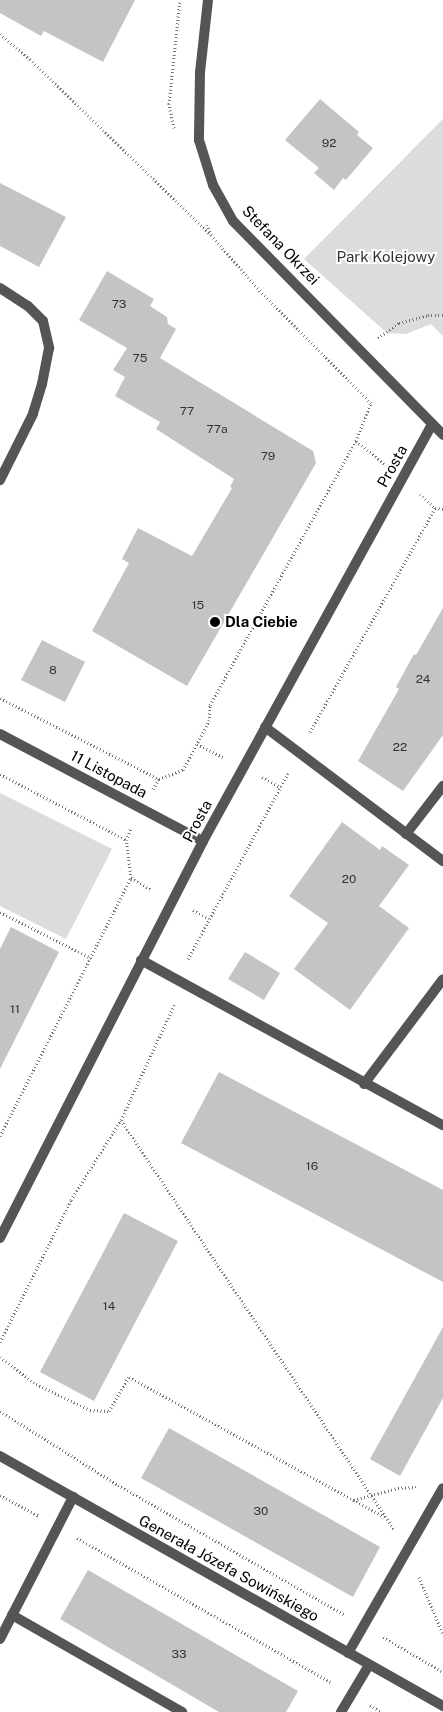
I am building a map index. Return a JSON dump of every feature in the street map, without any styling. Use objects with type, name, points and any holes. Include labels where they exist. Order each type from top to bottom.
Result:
[{"type":"street","name":"Stefana Okrzei","points":[[208,0],[200,73],[199,140],[213,185],[233,221],[443,435]]},
{"type":"street","points":[[0,288],[28,306],[43,322],[49,348],[42,384],[33,414],[0,480]]},
{"type":"street","name":"Prosta","points":[[0,1238],[203,841],[432,425]]},
{"type":"street","points":[[265,727],[443,862]]},
{"type":"street","name":"11 Listopada","points":[[0,734],[203,841]]},
{"type":"street","points":[[406,834],[443,786]]},
{"type":"street","points":[[141,960],[443,1126]]},
{"type":"street","points":[[364,1084],[443,979]]},
{"type":"street","name":"Generała Józefa Sowińskiego","points":[[0,1456],[443,1706]]},
{"type":"street","points":[[348,1653],[443,1488]]},
{"type":"street","points":[[0,1639],[73,1497]]},
{"type":"street","points":[[12,1615],[182,1712]]},
{"type":"street","points":[[341,1712],[369,1665]]},
{"type":"path","points":[[0,34],[30,60],[211,235]]},
{"type":"path","points":[[342,373],[382,335],[399,323],[428,315],[443,315]]},
{"type":"path","points":[[197,744],[209,721],[210,705],[356,441]]},
{"type":"path","points":[[184,966],[299,752],[435,508],[443,510]]},
{"type":"path","points":[[0,698],[159,779]]},
{"type":"path","points":[[0,774],[126,840]]},
{"type":"path","points":[[0,1136],[130,878]]},
{"type":"path","points":[[0,912],[91,958]]},
{"type":"path","points":[[0,1342],[71,1200],[121,1120],[176,1002]]},
{"type":"path","points":[[121,1120],[407,1549],[443,1634]]},
{"type":"path","points":[[0,1357],[36,1384],[90,1410],[109,1411],[129,1376],[386,1518]]},
{"type":"path","points":[[0,1410],[118,1485],[443,1672]]},
{"type":"path","points":[[354,1500],[370,1494],[398,1488],[425,1487]]},
{"type":"path","points":[[0,1495],[381,1712]]},
{"type":"green space","name":"Park Kolejowy","points":[[443,119],[443,336],[431,324],[406,334],[387,333],[304,259]]},
{"type":"green space","points":[[0,793],[112,849],[66,939],[0,906]]},
{"type":"building","points":[[0,0],[135,0],[103,62],[44,31],[41,36],[0,13]]},
{"type":"building","points":[[320,99],[359,132],[357,135],[373,148],[346,180],[343,178],[334,190],[314,173],[319,168],[285,140]]},
{"type":"building","points":[[0,183],[66,217],[39,267],[0,246]]},
{"type":"building","points":[[107,271],[154,299],[150,306],[167,317],[168,324],[176,329],[160,358],[313,451],[316,463],[187,686],[92,631],[129,563],[122,559],[138,528],[192,556],[232,488],[230,487],[234,479],[156,429],[160,422],[115,396],[125,377],[113,370],[127,348],[79,320]]},
{"type":"building","points":[[443,608],[443,735],[403,791],[358,761],[399,689],[396,687],[414,654],[416,655]]},
{"type":"building","points":[[42,640],[85,662],[65,702],[21,680]]},
{"type":"building","points":[[342,822],[380,850],[382,846],[409,865],[379,906],[409,928],[350,1010],[294,969],[328,923],[289,896]]},
{"type":"building","points":[[11,927],[59,952],[0,1069],[0,949]]},
{"type":"building","points":[[245,952],[280,973],[264,1000],[228,979]]},
{"type":"building","points":[[219,1072],[443,1190],[443,1282],[181,1143]]},
{"type":"building","points":[[124,1213],[178,1241],[94,1401],[40,1372]]},
{"type":"building","points":[[443,1327],[443,1398],[400,1476],[370,1459]]},
{"type":"building","points":[[169,1428],[380,1547],[353,1597],[141,1478]]},
{"type":"building","points":[[88,1570],[298,1691],[286,1712],[219,1712],[60,1619]]},
{"type":"place","name":"Dla Ciebie","points":[[215,622]]}]
